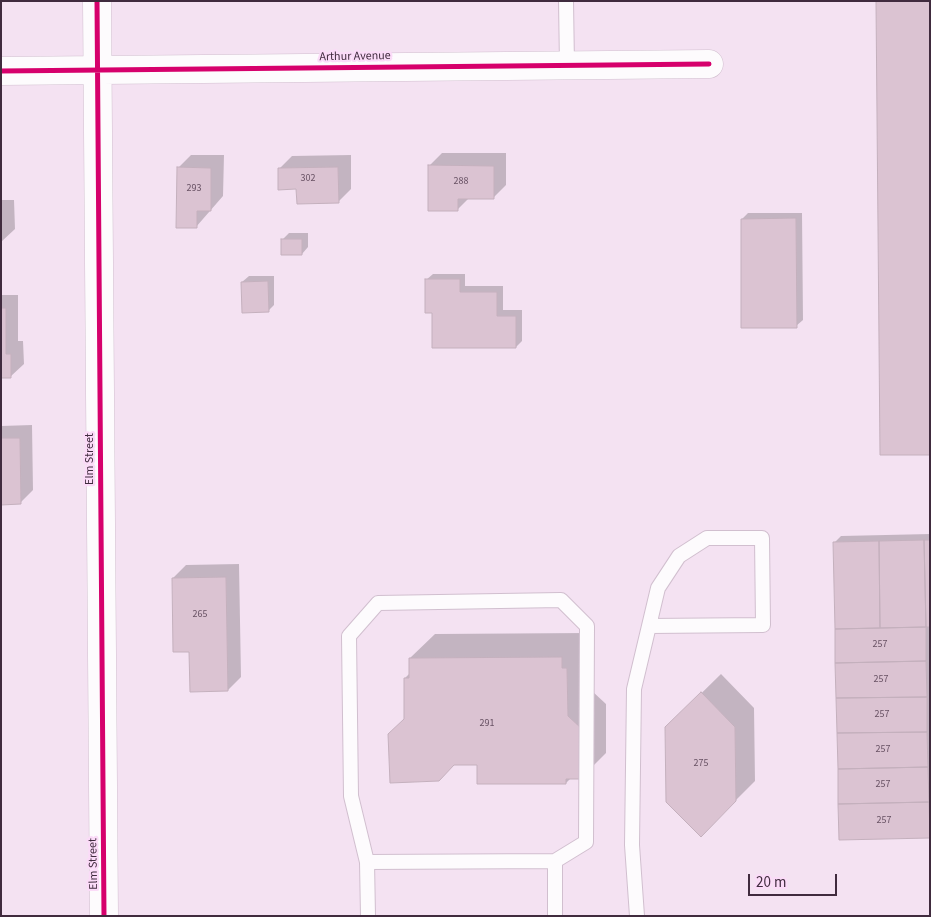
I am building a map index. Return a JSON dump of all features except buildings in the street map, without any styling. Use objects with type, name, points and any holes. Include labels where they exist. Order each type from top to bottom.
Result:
[{"type":"street","name":"Elm Street","points":[[97,1],[104,916]]},
{"type":"street","name":"Arthur Avenue","points":[[1,70],[709,64]]},
{"type":"lane","points":[[566,1],[567,65]]},
{"type":"lane","points":[[637,916],[632,845],[634,689],[658,588],[679,556],[707,538],[762,538],[764,625],[649,626]]},
{"type":"lane","points":[[367,862],[556,861],[586,842],[587,626],[561,600],[378,603],[349,636],[351,796],[367,862],[368,916]]},
{"type":"lane","points":[[556,861],[556,916]]},
{"type":"cycle path","points":[[97,1],[104,916]]},
{"type":"cycle path","points":[[1,71],[709,64]]}]
